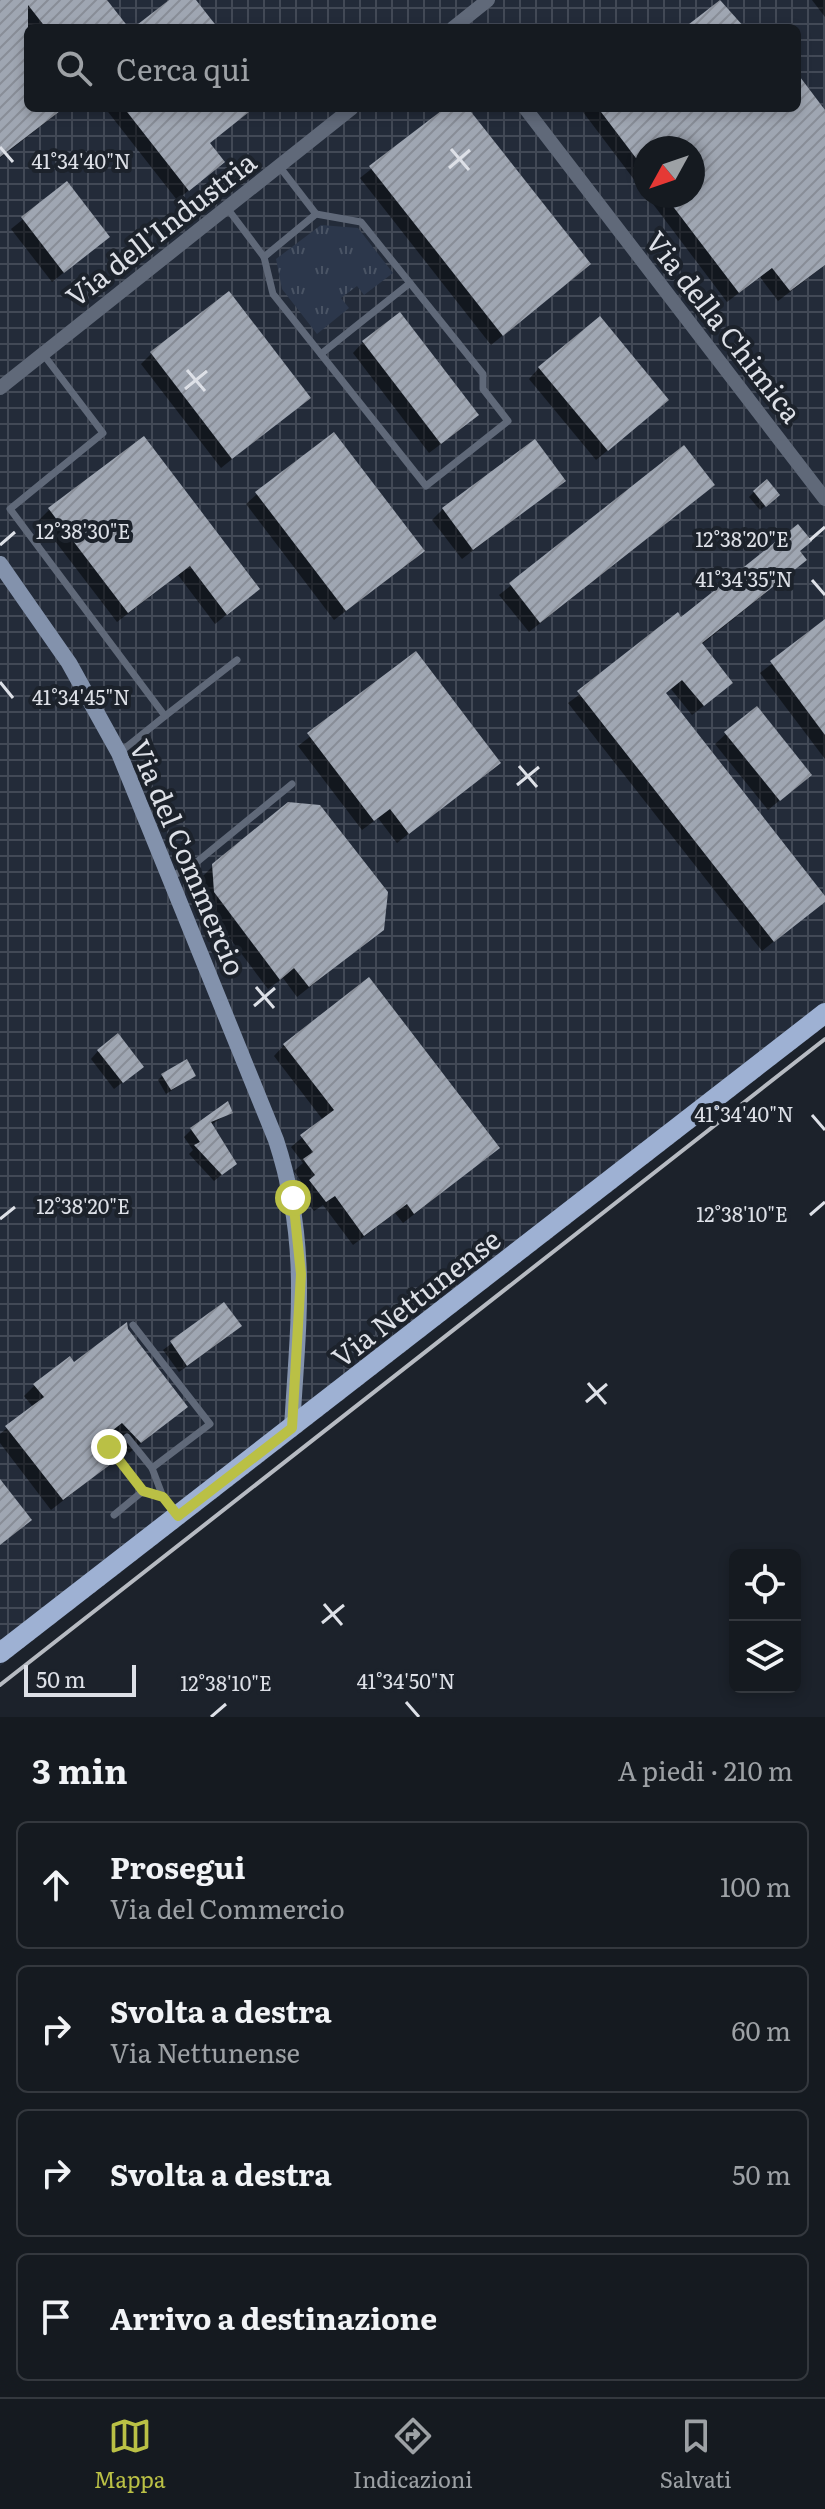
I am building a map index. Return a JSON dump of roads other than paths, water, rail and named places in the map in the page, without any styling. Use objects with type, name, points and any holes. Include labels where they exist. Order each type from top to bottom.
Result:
[{"type":"main road","name":"Via Nettunense","points":[[0,1653],[825,1013]]},
{"type":"street","points":[[460,24],[488,0]]},
{"type":"street","name":"Via dell'Industria","points":[[0,388],[347,112]]},
{"type":"street","name":"Via della Chimica","points":[[528,112],[825,499]]},
{"type":"street","name":"Via del Commercio","points":[[0,564],[63,653],[119,753],[270,1122],[293,1198],[301,1274],[292,1428]]},
{"type":"lane","points":[[227,208],[264,257],[273,294],[426,486],[508,421],[483,389],[483,374],[361,222],[316,214],[279,166]]},
{"type":"lane","points":[[264,257],[316,214]]},
{"type":"lane","points":[[321,354],[410,283]]},
{"type":"lane","points":[[43,354],[103,433],[10,509],[165,716]]},
{"type":"lane","points":[[119,753],[237,660]]},
{"type":"lane","points":[[170,877],[192,866],[292,784]]},
{"type":"lane","points":[[133,1325],[210,1424],[152,1468]]},
{"type":"lane","points":[[127,1437],[152,1468],[163,1497],[178,1516]]},
{"type":"lane","points":[[109,1447],[143,1491],[163,1497]]},
{"type":"lane","points":[[114,1515],[143,1491]]},
{"type":"railway","points":[[0,1685],[825,1039]]}]
